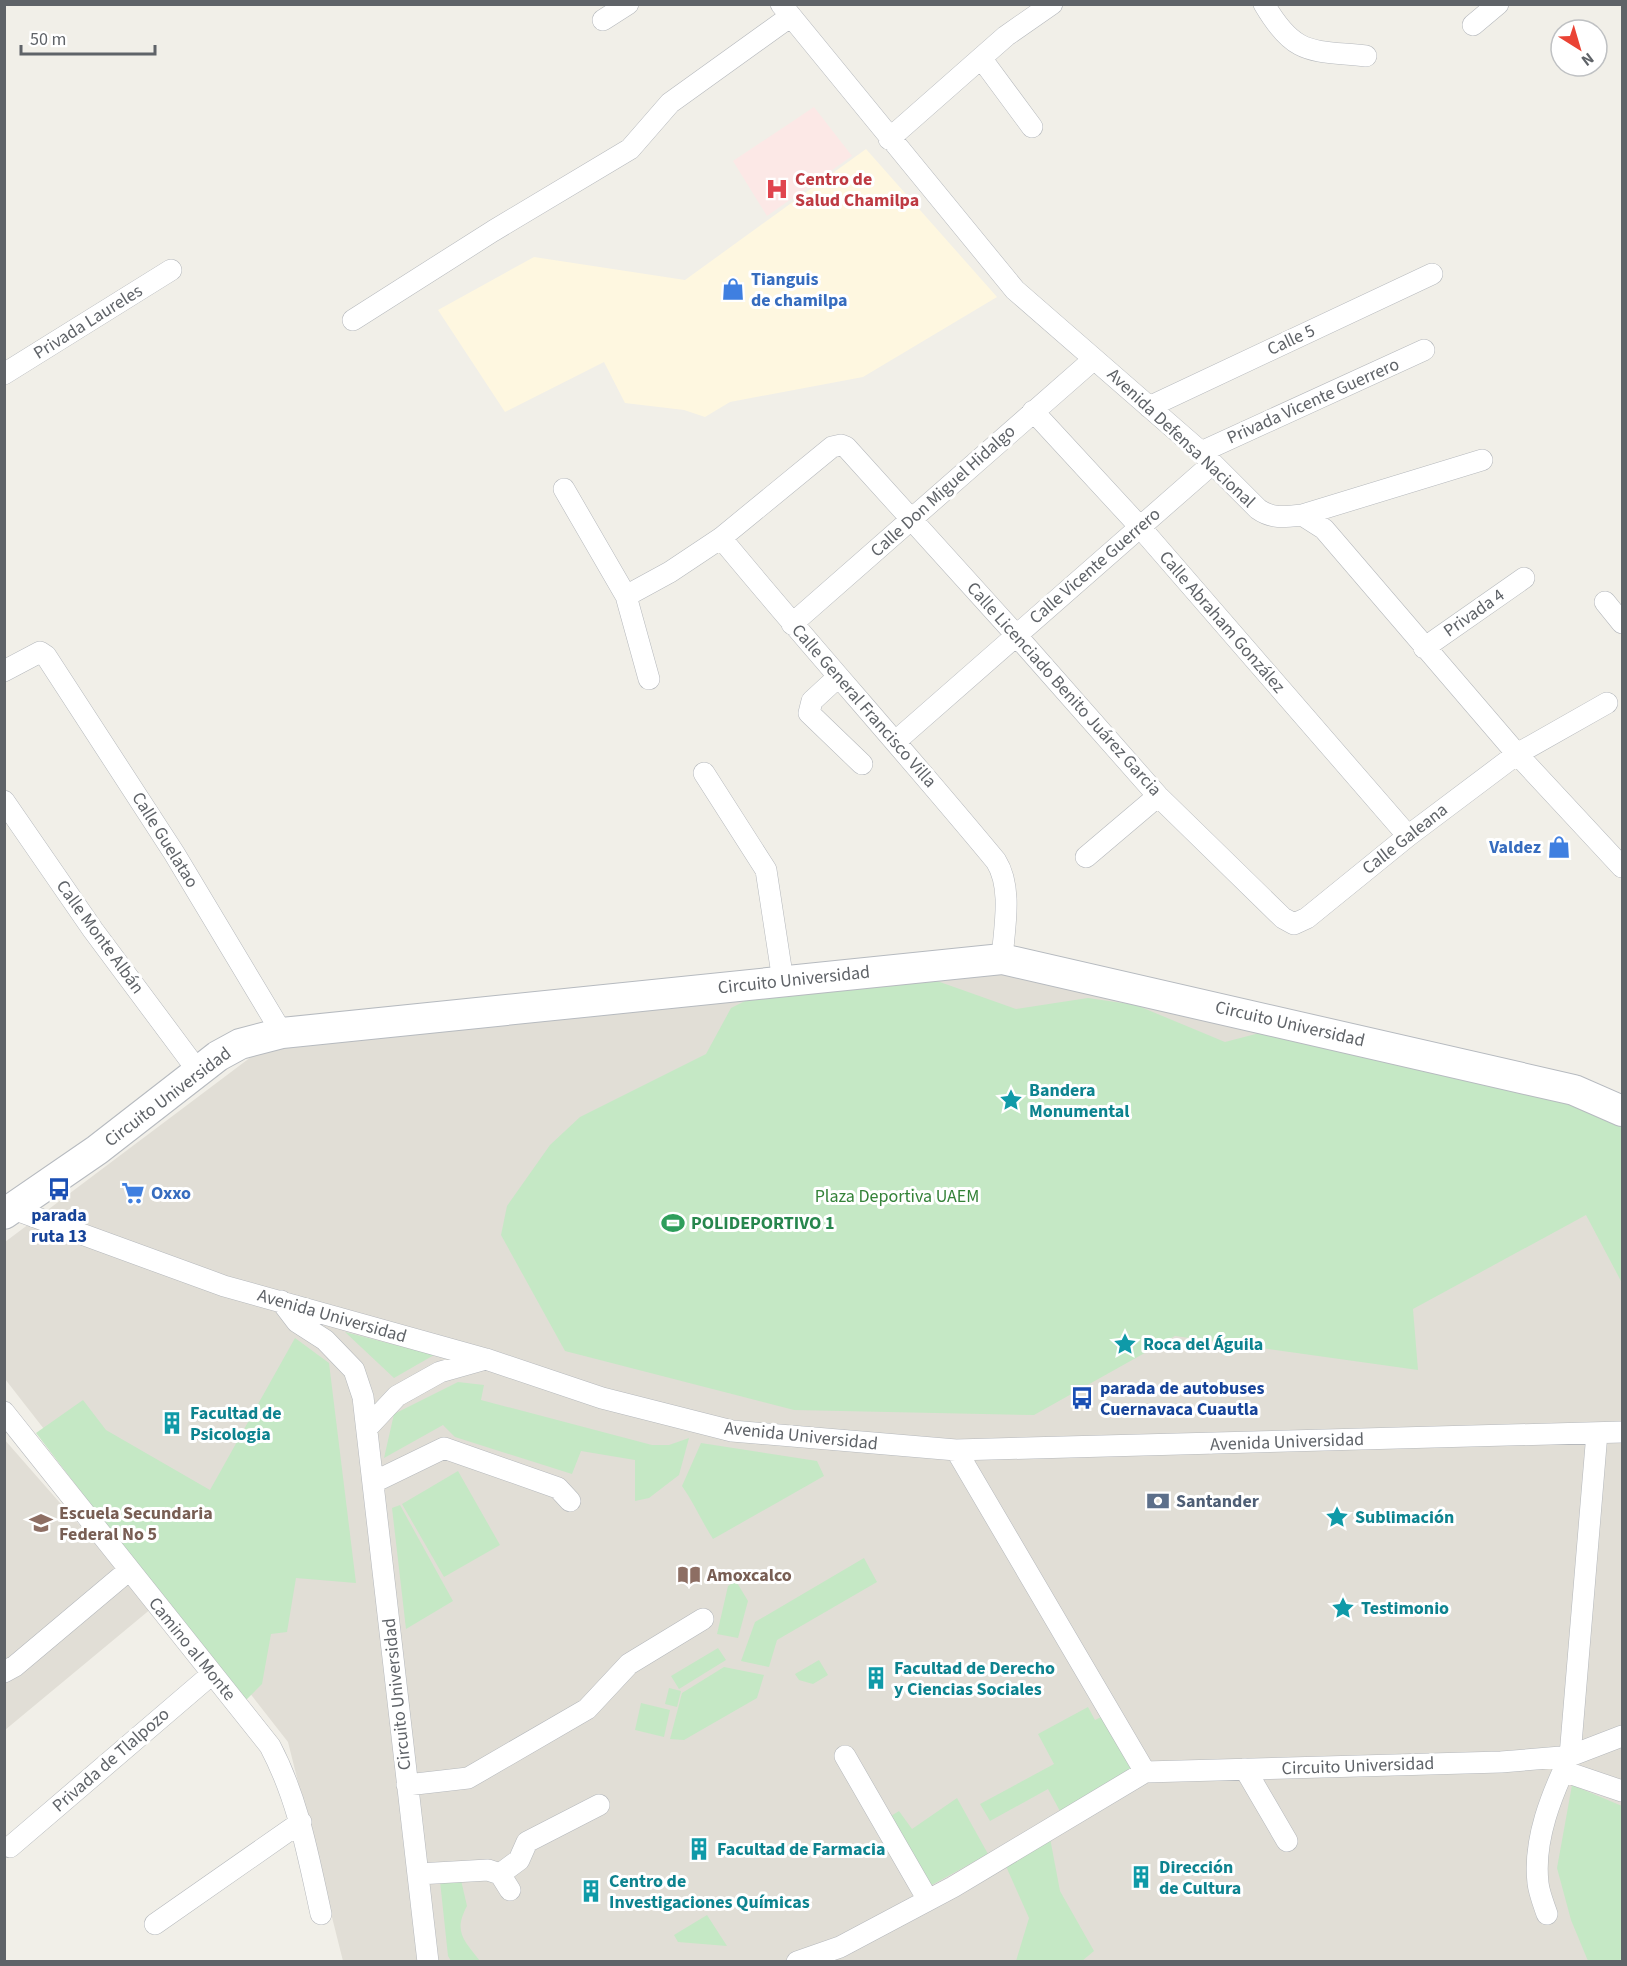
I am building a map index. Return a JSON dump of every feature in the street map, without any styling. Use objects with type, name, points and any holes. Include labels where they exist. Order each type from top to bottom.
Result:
[{"type":"street","points":[[603,20],[628,4]]},
{"type":"street","points":[[889,139],[1006,36],[1052,4]]},
{"type":"street","points":[[1264,4],[1286,38],[1307,50],[1366,56]]},
{"type":"street","points":[[1473,25],[1498,4]]},
{"type":"street","points":[[354,320],[493,231],[630,149],[670,103],[786,10]]},
{"type":"street","name":"Avenida Defensa Nacional","points":[[786,10],[889,139],[1015,290],[1149,407],[1267,515],[1278,518],[1302,515],[1482,460]]},
{"type":"street","points":[[981,58],[1032,127]]},
{"type":"street","name":"Privada Laureles","points":[[4,374],[171,270]]},
{"type":"street","name":"Calle 5","points":[[1149,407],[1432,274]]},
{"type":"street","name":"Privada Vicente Guerrero","points":[[1206,458],[1424,350]]},
{"type":"street","name":"Calle Don Miguel Hidalgo","points":[[792,624],[1094,359]]},
{"type":"street","name":"Calle Abraham González","points":[[1033,411],[1140,527],[1408,836]]},
{"type":"street","name":"Calle Licenciado Benito Juárez Garcia","points":[[721,538],[832,447],[842,445],[1017,635],[1158,796],[1283,918],[1294,924]]},
{"type":"street","name":"Calle Vicente Guerrero","points":[[897,741],[1140,527],[1206,458]]},
{"type":"street","points":[[564,489],[626,596],[649,679]]},
{"type":"street","points":[[1302,515],[1324,529],[1517,754],[1623,867]]},
{"type":"street","points":[[626,596],[670,572],[721,538]]},
{"type":"street","name":"Calle General Francisco Villa","points":[[721,538],[792,624],[897,741],[996,861],[1004,876],[1002,959]]},
{"type":"street","name":"Privada 4","points":[[1424,648],[1524,578]]},
{"type":"street","points":[[1605,602],[1623,623]]},
{"type":"street","name":"Calle Guelatao","points":[[4,671],[40,652],[46,656],[174,853],[282,1033]]},
{"type":"street","points":[[838,677],[812,701],[809,713],[862,764]]},
{"type":"street","name":"Calle Galeana","points":[[1294,924],[1307,918],[1408,836],[1517,754],[1606,703]]},
{"type":"street","points":[[704,773],[766,870],[783,981]]},
{"type":"street","points":[[1086,857],[1158,796]]},
{"type":"street","name":"Calle Monte Albán","points":[[5,803],[93,930],[198,1071]]},
{"type":"street","name":"Circuito Universidad","points":[[9,1211],[98,1150],[198,1071],[240,1044],[282,1033],[1002,959],[1563,1087],[1623,1111]]},
{"type":"street","name":"Avenida Universidad","points":[[9,1211],[224,1286],[486,1359],[602,1398],[732,1431],[956,1450],[1623,1432]]},
{"type":"street","name":"Circuito Universidad","points":[[281,1302],[297,1322],[325,1340],[354,1370],[363,1397],[428,1962]]},
{"type":"street","points":[[368,1427],[398,1396],[415,1386],[440,1372],[486,1359]]},
{"type":"street","name":"Camino al Monte","points":[[4,1412],[128,1571],[270,1746],[287,1779],[301,1822],[321,1914]]},
{"type":"street","points":[[1547,1914],[1538,1884],[1541,1836],[1567,1764],[1597,1433]]},
{"type":"street","points":[[374,1482],[444,1448],[558,1488],[570,1501]]},
{"type":"street","points":[[956,1450],[1145,1772]]},
{"type":"street","points":[[4,1672],[15,1666],[128,1571]]},
{"type":"street","points":[[407,1785],[468,1778],[587,1709],[629,1664],[703,1620]]},
{"type":"street","name":"Privada de Tlalpozo","points":[[10,1847],[212,1674]]},
{"type":"street","name":"Circuito Universidad","points":[[797,1962],[840,1947],[928,1900],[1145,1772],[1501,1762],[1567,1764],[1623,1736]]},
{"type":"street","points":[[845,1756],[928,1900]]},
{"type":"street","points":[[1567,1764],[1623,1791]]},
{"type":"street","points":[[1245,1769],[1287,1841]]},
{"type":"street","points":[[418,1874],[488,1870],[505,1882],[527,1842],[599,1805]]},
{"type":"street","points":[[155,1924],[301,1822]]},
{"type":"shaded area","name":"Centro de Salud Chamilpa","points":[[814,107],[852,156],[767,216],[733,161]]},
{"type":"shaded area","name":"Tianguis de chamilpa","points":[[866,149],[997,297],[863,377],[730,402],[705,417],[684,410],[625,403],[604,362],[505,412],[438,310],[534,257],[685,280]]},
{"type":"shaded area","points":[[995,964],[1622,1121],[1622,1961],[343,1961],[288,1742],[5,1379],[5,1242],[259,1051],[274,1046]]},
{"type":"shaded area","name":"Escuela Secundaria Federal No 5","points":[[4,1439],[152,1608],[5,1730],[4,1730]]},
{"type":"green space","name":"Plaza Deportiva UAEM","points":[[923,976],[1016,1009],[1088,998],[1136,1005],[1225,1042],[1282,1027],[1548,1096],[1622,1123],[1622,1283],[1586,1215],[1413,1309],[1418,1370],[1175,1336],[1034,1415],[794,1410],[565,1351],[501,1235],[507,1206],[550,1145],[580,1117],[706,1054],[731,1008],[765,991]]},
{"type":"green space","points":[[345,1332],[434,1355],[394,1378]]},
{"type":"green space","points":[[295,1338],[329,1363],[356,1583],[296,1578],[287,1632],[271,1634],[262,1684],[243,1703],[36,1433],[83,1400],[106,1430],[210,1490]]},
{"type":"green space","points":[[458,1382],[484,1385],[481,1400],[652,1445],[669,1445],[689,1438],[679,1475],[649,1498],[635,1501],[635,1460],[581,1451],[572,1474],[455,1437],[443,1425],[384,1458],[394,1414]]},
{"type":"green space","points":[[701,1443],[817,1461],[824,1476],[713,1539],[682,1486]]},
{"type":"green space","points":[[458,1471],[500,1545],[444,1577],[402,1504]]},
{"type":"green space","points":[[400,1505],[453,1601],[406,1629],[392,1508]]},
{"type":"green space","points":[[864,1558],[877,1582],[777,1640],[769,1667],[741,1661],[755,1622]]},
{"type":"green space","points":[[736,1581],[748,1601],[738,1638],[717,1634],[728,1586]]},
{"type":"green space","points":[[718,1648],[726,1660],[679,1689],[671,1676]]},
{"type":"green space","points":[[819,1660],[828,1675],[813,1684],[799,1680],[795,1674]]},
{"type":"green space","points":[[724,1667],[764,1675],[757,1698],[684,1740],[670,1739],[682,1693]]},
{"type":"green space","points":[[669,1688],[681,1691],[677,1707],[665,1704]]},
{"type":"green space","points":[[641,1703],[670,1710],[664,1737],[635,1730]]},
{"type":"green space","points":[[1088,1707],[1095,1720],[1107,1714],[1137,1771],[1061,1813],[1048,1789],[990,1821],[980,1804],[1054,1764],[1038,1734]]},
{"type":"green space","points":[[1572,1785],[1622,1806],[1622,1961],[1588,1961],[1571,1920],[1557,1868]]},
{"type":"green space","points":[[957,1798],[988,1854],[930,1886],[891,1816],[899,1811],[912,1829]]},
{"type":"green space","points":[[1050,1838],[1060,1891],[1094,1951],[1082,1961],[1016,1961],[1029,1918],[1005,1864]]},
{"type":"green space","points":[[461,1880],[467,1906],[461,1923],[462,1935],[480,1961],[451,1961],[448,1956],[440,1881]]},
{"type":"green space","points":[[707,1915],[727,1946],[678,1942],[674,1935]]},
{"type":"place","name":"Centro de Salud Chamilpa","points":[[777,189]]},
{"type":"place","name":"Tianguis de chamilpa","points":[[733,289]]},
{"type":"place","name":"Valdez","points":[[1559,847]]},
{"type":"place","name":"Bandera Monumental","points":[[1011,1100]]},
{"type":"place","name":"parada ruta 13","points":[[59,1189]]},
{"type":"place","name":"Oxxo","points":[[133,1193]]},
{"type":"place","name":"POLIDEPORTIVO 1","points":[[673,1223]]},
{"type":"place","name":"Roca del Águila","points":[[1125,1344]]},
{"type":"place","name":"parada de autobuses Cuernavaca Cuautla","points":[[1082,1398]]},
{"type":"place","name":"Facultad de Psicologia","points":[[172,1423]]},
{"type":"place","name":"Santander","points":[[1158,1501]]},
{"type":"place","name":"Sublimación","points":[[1337,1517]]},
{"type":"place","name":"Escuela Secundaria Federal No 5","points":[[41,1523]]},
{"type":"place","name":"Amoxcalco","points":[[689,1575]]},
{"type":"place","name":"Testimonio","points":[[1343,1608]]},
{"type":"place","name":"Facultad de Derecho y Ciencias Sociales","points":[[876,1678]]},
{"type":"place","name":"Facultad de Farmacia","points":[[699,1849]]},
{"type":"place","name":"Dirección de Cultura","points":[[1141,1877]]},
{"type":"place","name":"Centro de Investigaciones Químicas","points":[[591,1891]]}]
